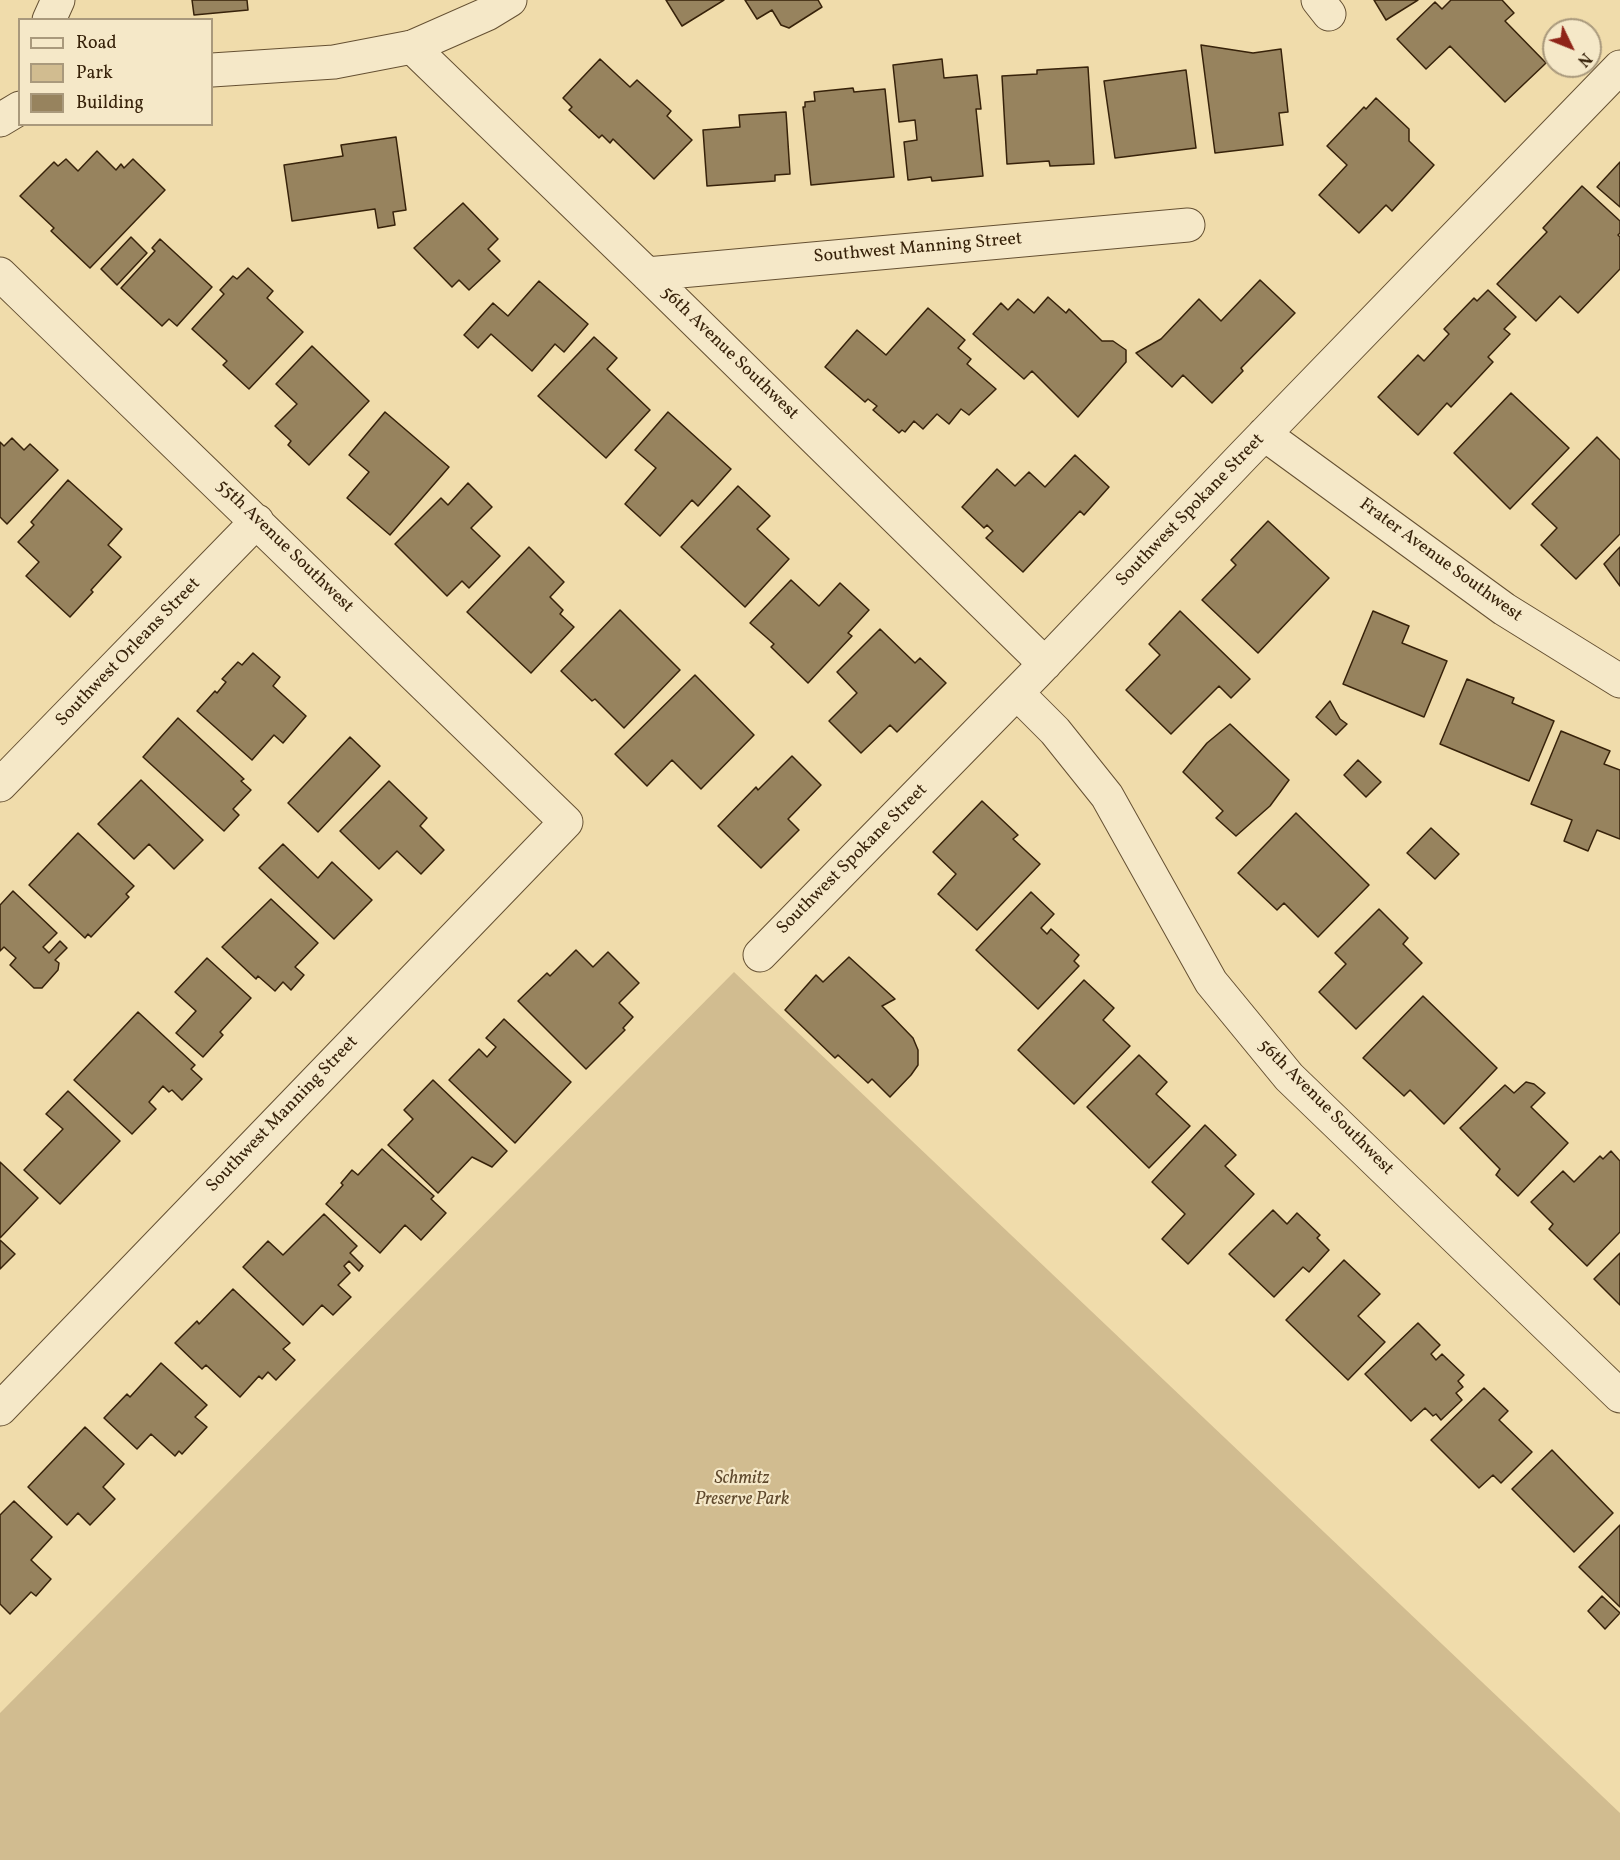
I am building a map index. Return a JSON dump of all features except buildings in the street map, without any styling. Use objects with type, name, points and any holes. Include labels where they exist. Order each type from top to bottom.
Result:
[{"type":"street","points":[[50,18],[58,0]]},
{"type":"street","points":[[213,70],[334,62],[412,47],[487,14],[510,0]]},
{"type":"street","name":"56th Avenue Southwest","points":[[412,47],[1045,664]]},
{"type":"street","name":"Southwest Spokane Street","points":[[760,955],[1017,693],[1620,67]]},
{"type":"street","points":[[0,120],[18,109]]},
{"type":"street","name":"Southwest Manning Street","points":[[647,274],[1188,225]]},
{"type":"street","name":"55th Avenue Southwest","points":[[0,274],[566,822]]},
{"type":"street","name":"Frater Avenue Southwest","points":[[1264,434],[1504,609],[1620,681]]},
{"type":"street","name":"Southwest Orleans Street","points":[[0,785],[257,521]]},
{"type":"street","name":"56th Avenue Southwest","points":[[1017,693],[1055,731],[1107,796],[1211,982],[1289,1077],[1620,1396]]},
{"type":"street","name":"Southwest Manning Street","points":[[0,1409],[566,822]]},
{"type":"green space","name":"Schmitz Preserve Park","points":[[734,972],[1620,1813],[1620,1860],[0,1860],[0,1713]]}]
